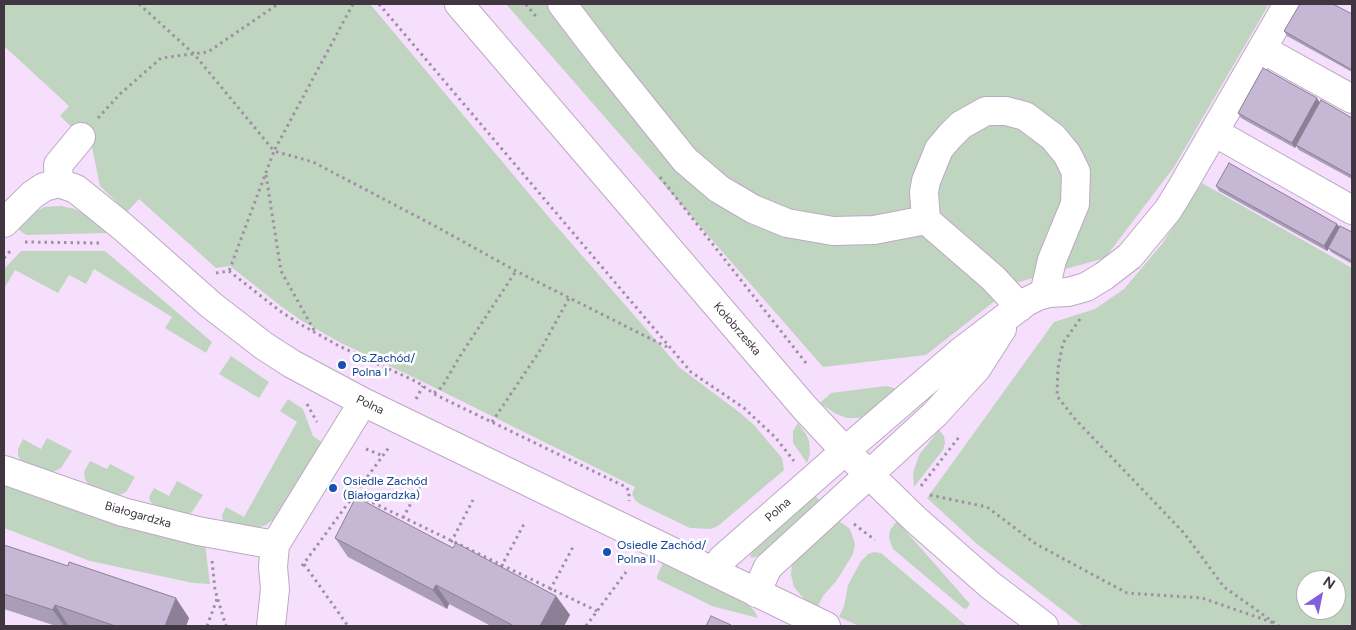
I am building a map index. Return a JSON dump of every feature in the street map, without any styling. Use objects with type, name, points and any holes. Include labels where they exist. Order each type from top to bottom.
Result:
[{"type":"street","name":"Kołobrzeska","points":[[459,4],[804,407],[902,508],[990,585],[1044,626]]},
{"type":"street","points":[[562,4],[604,60],[685,160],[719,189],[753,209],[787,223],[833,231],[874,230],[926,220]]},
{"type":"street","points":[[756,593],[768,567],[935,414],[977,368],[1016,310],[1026,302],[1044,294],[1068,292],[1086,287],[1130,256],[1168,210],[1288,4]]},
{"type":"street","points":[[1262,49],[1352,100]]},
{"type":"street","points":[[1016,310],[993,278],[926,220],[924,192],[926,181],[932,162],[939,149],[961,125],[986,110],[1006,111],[1025,116],[1053,138],[1067,154],[1076,172],[1075,204],[1052,260],[1044,294]]},
{"type":"street","points":[[1214,132],[1352,210]]},
{"type":"street","points":[[4,223],[32,195],[44,187],[59,183],[58,166],[81,137]]},
{"type":"street","name":"Polna","points":[[59,183],[76,189],[85,195],[211,305],[264,346],[292,364],[364,402],[826,626]]},
{"type":"street","name":"Polna","points":[[716,573],[722,559],[845,450],[960,353],[1016,310]]},
{"type":"street","points":[[271,626],[275,545],[364,402]]},
{"type":"street","name":"Białogardzka","points":[[4,470],[123,512],[203,532],[275,545]]},
{"type":"path","points":[[139,4],[194,54],[274,151],[312,162],[435,226],[516,271],[669,348]]},
{"type":"path","points":[[81,137],[120,94],[161,58],[208,52],[278,4]]},
{"type":"path","points":[[229,271],[274,151],[353,4]]},
{"type":"path","points":[[379,4],[669,348],[691,372],[744,408],[775,437],[800,467]]},
{"type":"path","points":[[526,4],[541,23]]},
{"type":"path","points":[[266,175],[281,271],[315,333]]},
{"type":"path","points":[[659,176],[807,365]]},
{"type":"path","points":[[210,268],[216,274],[229,271]]},
{"type":"path","points":[[229,271],[280,311],[315,333],[626,487],[629,491],[629,501],[633,507]]},
{"type":"path","points":[[434,393],[442,387],[516,271]]},
{"type":"path","points":[[492,422],[541,349],[569,298]]},
{"type":"path","points":[[1086,311],[1063,343],[1058,368],[1057,396],[1075,419],[1184,533],[1224,586],[1279,626]]},
{"type":"path","points":[[916,492],[960,437]]},
{"type":"path","points":[[274,589],[281,586],[304,564],[382,456]]},
{"type":"path","points":[[399,524],[425,477]]},
{"type":"path","points":[[355,494],[596,611]]},
{"type":"path","points":[[925,494],[987,507],[1036,544],[1127,593],[1202,598],[1274,623]]},
{"type":"path","points":[[444,555],[473,500]]},
{"type":"path","points":[[849,520],[875,540]]},
{"type":"path","points":[[499,571],[524,524]]},
{"type":"path","points":[[203,532],[217,599],[226,626]]},
{"type":"path","points":[[547,596],[573,547]]},
{"type":"path","points":[[304,564],[348,626]]},
{"type":"path","points":[[586,626],[626,572]]},
{"type":"path","points":[[207,626],[217,599]]},
{"type":"green space","points":[[4,4],[370,4],[552,221],[680,368],[754,425],[782,458],[784,470],[718,526],[710,529],[690,528],[640,504],[632,494],[635,487],[341,343],[302,321],[230,266],[216,268],[139,199],[127,212],[100,186],[92,147],[60,116],[69,106],[4,46]]},
{"type":"green space","points":[[506,4],[1269,4],[1174,167],[1105,258],[1019,282],[926,355],[823,367]]},
{"type":"green space","points":[[1202,183],[1352,268],[1352,626],[1083,626],[977,544],[927,498],[1054,322],[1095,309],[1124,289],[1162,244]]},
{"type":"green space","points":[[61,206],[75,209],[88,216],[108,233],[26,235],[18,229],[29,215],[44,207]]},
{"type":"green space","points":[[21,251],[105,251],[212,342],[206,353],[165,328],[172,317],[94,269],[86,284],[69,275],[58,293],[15,270],[4,289],[4,269]]},
{"type":"green space","points":[[231,356],[269,382],[259,398],[219,374]]},
{"type":"green space","points":[[886,386],[894,388],[901,395],[867,417],[847,418],[836,414],[820,403],[831,393]]},
{"type":"green space","points":[[288,399],[303,409],[313,436],[323,443],[274,519],[266,525],[255,529],[231,526],[223,522],[222,515],[226,507],[244,517],[297,422],[280,411]]},
{"type":"green space","points":[[798,423],[809,441],[810,454],[807,463],[793,443],[793,431]]},
{"type":"green space","points":[[939,430],[944,436],[943,450],[914,487],[913,473],[919,455]]},
{"type":"green space","points":[[47,438],[72,451],[61,468],[53,472],[43,473],[22,462],[18,456],[18,449],[23,439],[41,449]]},
{"type":"green space","points":[[90,461],[107,469],[110,464],[135,477],[126,492],[117,496],[89,486],[84,472]]},
{"type":"green space","points":[[177,481],[203,495],[192,512],[186,515],[156,507],[150,501],[149,497],[154,488],[169,496]]},
{"type":"green space","points":[[4,482],[205,544],[210,584],[193,583],[90,561],[4,528]]},
{"type":"green space","points":[[814,494],[822,504],[760,555],[752,558],[750,556],[755,546]]},
{"type":"green space","points":[[836,519],[850,529],[855,544],[853,554],[818,606],[804,599],[794,587],[791,575],[792,562]]},
{"type":"green space","points":[[897,521],[970,604],[966,609],[893,549],[889,538],[890,530]]},
{"type":"green space","points":[[874,552],[881,553],[967,626],[859,626],[839,617],[844,606],[848,585],[861,561],[868,554]]},
{"type":"green space","points":[[663,563],[749,605],[758,618],[712,606],[657,579]]},
{"type":"building","points":[[1300,4],[1333,4],[1352,14],[1352,70],[1284,31]]},
{"type":"building","points":[[1263,68],[1317,98],[1292,143],[1238,113]]},
{"type":"building","points":[[1321,100],[1352,118],[1352,176],[1296,145]]},
{"type":"building","points":[[1229,163],[1337,224],[1324,246],[1216,186]]},
{"type":"building","points":[[1340,226],[1352,232],[1352,261],[1328,248]]},
{"type":"building","points":[[356,497],[453,548],[456,543],[556,596],[540,626],[514,626],[436,585],[433,590],[335,538]]},
{"type":"building","points":[[4,545],[68,566],[69,562],[176,598],[165,626],[115,626],[55,605],[53,610],[4,594]]},
{"type":"building","points":[[711,616],[731,625],[706,626]]},
{"type":"place","name":"Os.Zachód/ Polna I","points":[[342,365]]},
{"type":"place","name":"Osiedle Zachód (Białogardzka)","points":[[333,488]]},
{"type":"place","name":"Osiedle Zachód/ Polna II","points":[[607,552]]}]
